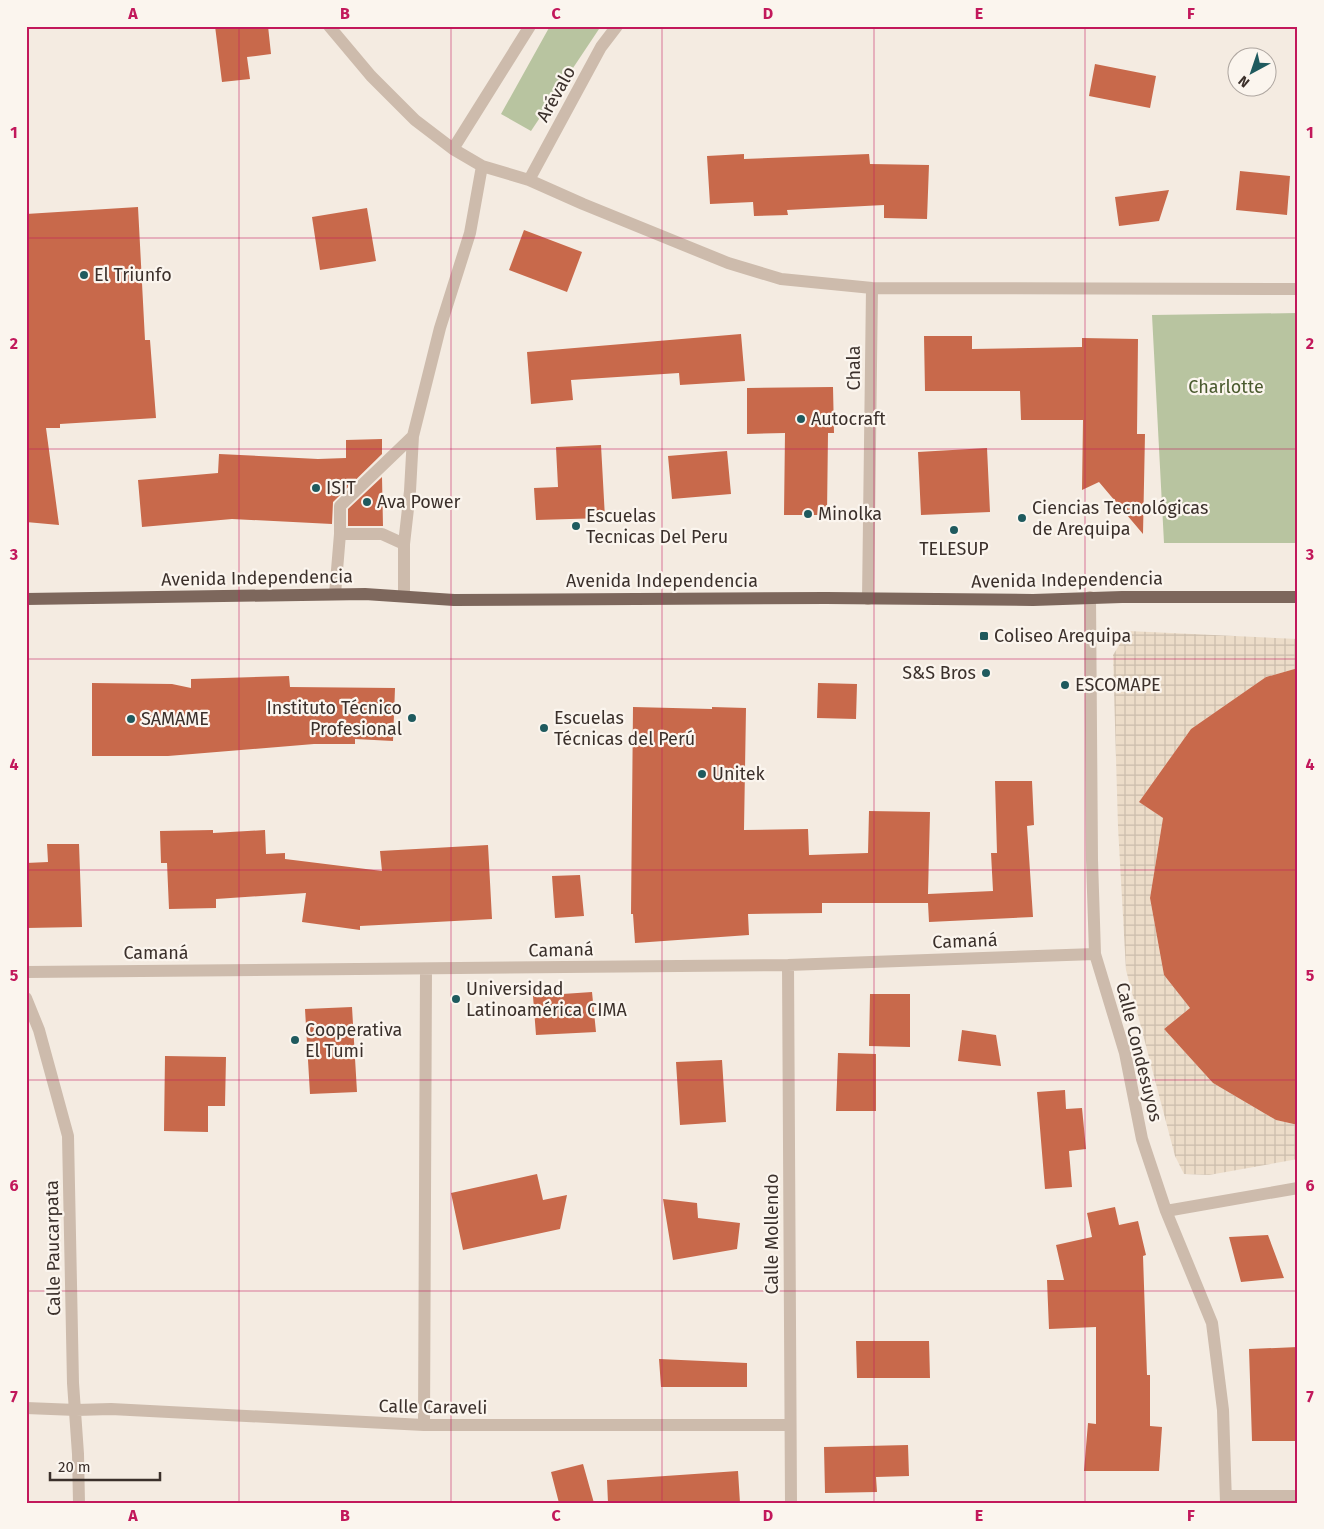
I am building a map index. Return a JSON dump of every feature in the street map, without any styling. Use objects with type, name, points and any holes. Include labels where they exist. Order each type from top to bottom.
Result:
[{"type":"main road","name":"Avenida Independencia","points":[[26,599],[335,594],[454,600],[826,598],[1033,600],[1090,597],[1298,597]]},
{"type":"street","points":[[329,26],[371,76],[416,120],[453,149],[482,166],[530,180],[583,204],[728,263],[781,279],[872,288],[1298,289]]},
{"type":"street","points":[[453,149],[530,26]]},
{"type":"street","name":"Arévalo","points":[[530,180],[601,47],[616,26]]},
{"type":"street","points":[[404,596],[404,544],[410,491],[413,436],[440,328],[470,233],[482,166]]},
{"type":"street","name":"Chala","points":[[868,599],[872,288]]},
{"type":"street","points":[[335,594],[340,534],[340,506],[413,436]]},
{"type":"street","points":[[340,534],[382,534],[404,544]]},
{"type":"street","name":"Calle Condesuyos","points":[[1090,597],[1092,860],[1095,954],[1125,1053],[1142,1139],[1166,1211],[1212,1323],[1223,1410],[1226,1499]]},
{"type":"street","name":"Camaná","points":[[26,972],[788,965],[1095,954]]},
{"type":"street","name":"Calle Mollendo","points":[[788,965],[791,1503]]},
{"type":"street","points":[[424,1425],[426,969]]},
{"type":"street","name":"Calle Paucarpata","points":[[26,998],[39,1030],[68,1136],[73,1383],[76,1410],[79,1503]]},
{"type":"street","points":[[1166,1211],[1298,1188]]},
{"type":"street","name":"Calle Caraveli","points":[[26,1408],[111,1409],[424,1425],[790,1425]]},
{"type":"street","points":[[1226,1499],[1298,1496]]},
{"type":"green space","points":[[550,26],[601,26],[531,131],[501,114]]},
{"type":"green space","name":"Charlotte","points":[[1298,313],[1298,543],[1164,543],[1152,315]]},
{"type":"shaded area","points":[[1128,631],[1298,639],[1298,668],[1266,677],[1191,729],[1139,802],[1163,818],[1150,898],[1164,975],[1190,1008],[1164,1029],[1213,1083],[1276,1120],[1298,1125],[1298,1159],[1209,1175],[1184,1174],[1175,1156],[1126,970],[1118,827],[1113,655]]},
{"type":"building","points":[[215,26],[268,26],[271,54],[247,57],[250,79],[222,82]]},
{"type":"building","points":[[1095,64],[1156,76],[1150,108],[1089,96]]},
{"type":"building","points":[[744,154],[744,159],[869,154],[870,164],[929,165],[927,219],[884,218],[884,205],[787,210],[788,215],[754,216],[753,202],[710,204],[707,156]]},
{"type":"building","points":[[1240,171],[1290,176],[1287,215],[1236,210]]},
{"type":"building","points":[[1169,190],[1159,221],[1119,226],[1115,197]]},
{"type":"building","points":[[138,207],[145,340],[150,340],[156,418],[60,424],[60,428],[46,428],[59,525],[26,522],[26,214]]},
{"type":"building","points":[[367,208],[376,261],[320,270],[312,217]]},
{"type":"building","points":[[524,230],[582,252],[567,292],[509,270]]},
{"type":"building","points":[[741,334],[745,381],[680,385],[679,373],[571,380],[573,400],[531,404],[527,352]]},
{"type":"building","points":[[924,336],[972,336],[972,349],[1082,347],[1082,338],[1138,339],[1137,434],[1145,434],[1143,534],[1099,482],[1082,490],[1083,420],[1021,420],[1020,391],[925,391]]},
{"type":"building","points":[[833,387],[834,433],[828,433],[827,515],[784,515],[785,433],[747,434],[747,388]]},
{"type":"building","points":[[382,439],[382,454],[333,502],[332,524],[232,519],[142,527],[138,480],[218,473],[219,454],[318,459],[346,458],[346,440]]},
{"type":"building","points":[[601,445],[605,518],[536,520],[534,488],[558,487],[556,447]]},
{"type":"building","points":[[987,448],[990,512],[921,515],[918,452]]},
{"type":"building","points":[[727,451],[731,494],[672,499],[668,456]]},
{"type":"building","points":[[382,477],[383,526],[348,526],[348,509]]},
{"type":"building","points":[[1298,668],[1298,1125],[1276,1120],[1213,1083],[1164,1029],[1190,1008],[1164,975],[1150,898],[1163,818],[1139,802],[1191,729],[1266,677]]},
{"type":"building","points":[[289,676],[290,687],[395,688],[393,741],[355,739],[355,744],[314,744],[168,756],[92,756],[92,683],[172,684],[191,688],[191,679]]},
{"type":"building","points":[[818,683],[857,684],[856,719],[817,718]]},
{"type":"building","points":[[633,707],[746,708],[744,830],[808,829],[809,855],[868,853],[869,811],[930,812],[928,894],[993,891],[991,853],[997,853],[995,781],[1032,781],[1034,825],[1027,826],[1033,917],[929,922],[928,903],[822,903],[822,913],[748,914],[749,935],[635,943],[633,914],[631,914]]},
{"type":"building","points":[[213,830],[213,833],[265,830],[266,854],[285,853],[285,859],[382,871],[380,851],[488,845],[492,919],[360,926],[360,930],[302,922],[306,893],[216,899],[216,908],[169,909],[167,863],[161,863],[160,831]]},
{"type":"building","points":[[47,844],[79,844],[82,927],[26,928],[26,863],[48,862]]},
{"type":"building","points":[[580,875],[584,916],[555,918],[552,876]]},
{"type":"building","points":[[592,992],[596,1032],[536,1035],[533,996]]},
{"type":"building","points":[[870,994],[910,994],[910,1047],[869,1046]]},
{"type":"building","points":[[352,1007],[357,1092],[310,1094],[305,1009]]},
{"type":"building","points":[[962,1030],[996,1035],[1001,1066],[958,1061]]},
{"type":"building","points":[[838,1053],[876,1054],[876,1111],[836,1111]]},
{"type":"building","points":[[165,1056],[226,1057],[225,1106],[208,1106],[208,1132],[164,1131]]},
{"type":"building","points":[[722,1060],[726,1122],[680,1125],[676,1062]]},
{"type":"building","points":[[1065,1090],[1066,1109],[1082,1108],[1086,1149],[1069,1151],[1072,1187],[1045,1189],[1037,1092]]},
{"type":"building","points":[[537,1174],[543,1200],[567,1195],[560,1229],[463,1250],[451,1193]]},
{"type":"building","points":[[663,1199],[697,1203],[698,1218],[740,1223],[737,1249],[673,1260]]},
{"type":"building","points":[[1115,1207],[1119,1225],[1138,1221],[1146,1255],[1143,1256],[1147,1375],[1150,1375],[1150,1426],[1162,1427],[1159,1471],[1084,1471],[1088,1423],[1096,1424],[1096,1327],[1049,1329],[1047,1280],[1064,1280],[1056,1245],[1092,1237],[1087,1213]]},
{"type":"building","points":[[1268,1235],[1284,1278],[1241,1282],[1229,1237]]},
{"type":"building","points":[[856,1341],[929,1341],[930,1378],[857,1378]]},
{"type":"building","points":[[1298,1347],[1298,1441],[1252,1441],[1249,1349]]},
{"type":"building","points":[[659,1359],[747,1363],[747,1387],[661,1387]]},
{"type":"building","points":[[908,1445],[909,1476],[876,1477],[877,1492],[825,1493],[824,1447]]},
{"type":"building","points":[[583,1464],[594,1503],[559,1503],[551,1472]]},
{"type":"building","points":[[738,1471],[740,1503],[608,1503],[607,1480]]},
{"type":"place","name":"El Triunfo","points":[[84,275]]},
{"type":"place","name":"Autocraft","points":[[801,419]]},
{"type":"place","name":"ISIT","points":[[316,488]]},
{"type":"place","name":"Ava Power","points":[[367,502]]},
{"type":"place","name":"Minolka","points":[[808,514]]},
{"type":"place","name":"Ciencias Tecnológicas de Arequipa","points":[[1022,518]]},
{"type":"place","name":"Escuelas Tecnicas Del Peru","points":[[576,526]]},
{"type":"place","name":"TELESUP","points":[[954,530]]},
{"type":"place","name":"Coliseo Arequipa","points":[[984,636]]},
{"type":"place","name":"S&S Bros","points":[[986,673]]},
{"type":"place","name":"ESCOMAPE","points":[[1065,685]]},
{"type":"place","name":"Instituto Técnico Profesional","points":[[412,718]]},
{"type":"place","name":"SAMAME","points":[[131,719]]},
{"type":"place","name":"Escuelas Técnicas del Perú","points":[[544,728]]},
{"type":"place","name":"Unitek","points":[[702,774]]},
{"type":"place","name":"Universidad Latinoamérica CIMA","points":[[456,999]]},
{"type":"place","name":"Cooperativa El Tumi","points":[[295,1040]]}]
